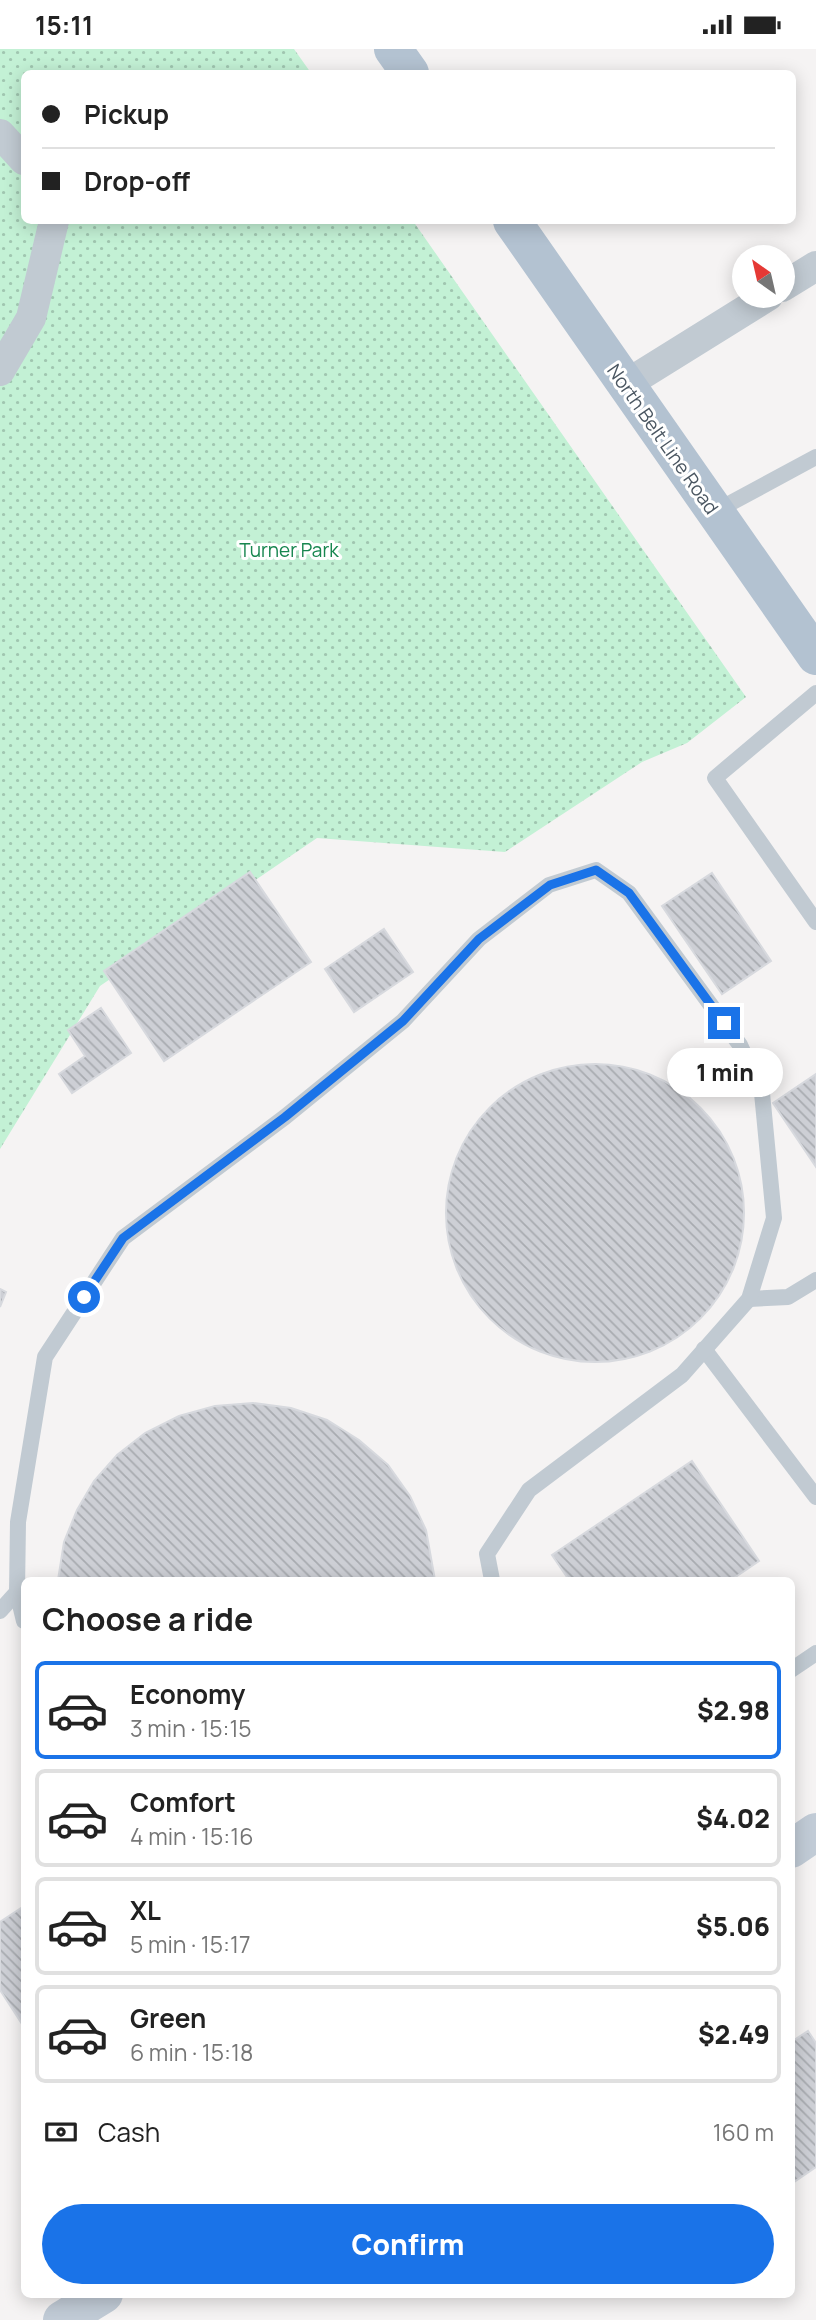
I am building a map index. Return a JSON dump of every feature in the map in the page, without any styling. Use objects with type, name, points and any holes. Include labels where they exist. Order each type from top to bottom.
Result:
[{"type":"main road","name":"North Belt Line Road","points":[[514,224],[816,656]]},
{"type":"street","points":[[0,134],[21,157]]},
{"type":"street","points":[[0,371],[31,318],[53,224]]},
{"type":"street","points":[[795,279],[816,266]]},
{"type":"street","points":[[625,384],[748,308]]},
{"type":"street","points":[[795,1846],[816,1832]]},
{"type":"street","points":[[62,2320],[98,2298]]},
{"type":"lane","points":[[714,512],[816,457]]},
{"type":"lane","points":[[816,693],[715,778],[816,922]]},
{"type":"lane","points":[[21,1609],[17,1592],[18,1522],[45,1357],[123,1238],[285,1117],[403,1021],[479,939],[550,885],[596,870],[629,893],[740,1045],[762,1093],[774,1218],[749,1299],[682,1375],[529,1490],[487,1555],[491,1577]]},
{"type":"lane","points":[[749,1299],[788,1297],[816,1280]]},
{"type":"lane","points":[[704,1349],[816,1497]]},
{"type":"lane","points":[[0,1611],[17,1592]]},
{"type":"lane","points":[[795,1667],[816,1653]]},
{"type":"green space","name":"Turner Park","points":[[0,49],[294,49],[309,70],[21,70],[21,224],[415,224],[746,697],[687,743],[642,762],[505,852],[317,838],[100,986],[0,1149]]},
{"type":"building","points":[[250,872],[311,962],[164,1061],[104,971]]},
{"type":"building","points":[[712,873],[771,961],[722,994],[662,906]]},
{"type":"building","points":[[384,929],[413,972],[354,1012],[325,969]]},
{"type":"building","points":[[101,1008],[131,1053],[72,1093],[59,1074],[85,1056],[68,1030]]},
{"type":"building","points":[[595,1064],[638,1070],[665,1081],[690,1098],[710,1118],[733,1156],[741,1184],[744,1213],[738,1256],[727,1283],[710,1308],[690,1328],[652,1351],[624,1359],[595,1362],[552,1356],[525,1345],[500,1328],[480,1308],[457,1270],[449,1242],[446,1213],[452,1170],[463,1143],[480,1118],[500,1098],[538,1075],[566,1067]]},
{"type":"building","points":[[816,1074],[816,1167],[773,1103]]},
{"type":"building","points":[[0,1289],[6,1292],[0,1307]]},
{"type":"building","points":[[253,1403],[291,1408],[327,1420],[359,1440],[388,1465],[410,1496],[426,1530],[434,1577],[58,1577],[64,1542],[77,1510],[94,1481],[117,1455],[145,1433],[179,1416],[215,1406]]},
{"type":"building","points":[[692,1461],[759,1561],[735,1577],[567,1577],[552,1555]]},
{"type":"building","points":[[21,1908],[21,2022],[0,1990],[0,1922]]},
{"type":"building","points":[[808,2031],[816,2043],[816,2167],[795,2181],[795,2039]]},
{"type":"route","points":[[84,1297],[123,1238],[285,1117],[403,1021],[479,939],[550,885],[596,870],[629,893],[724,1023]]}]
